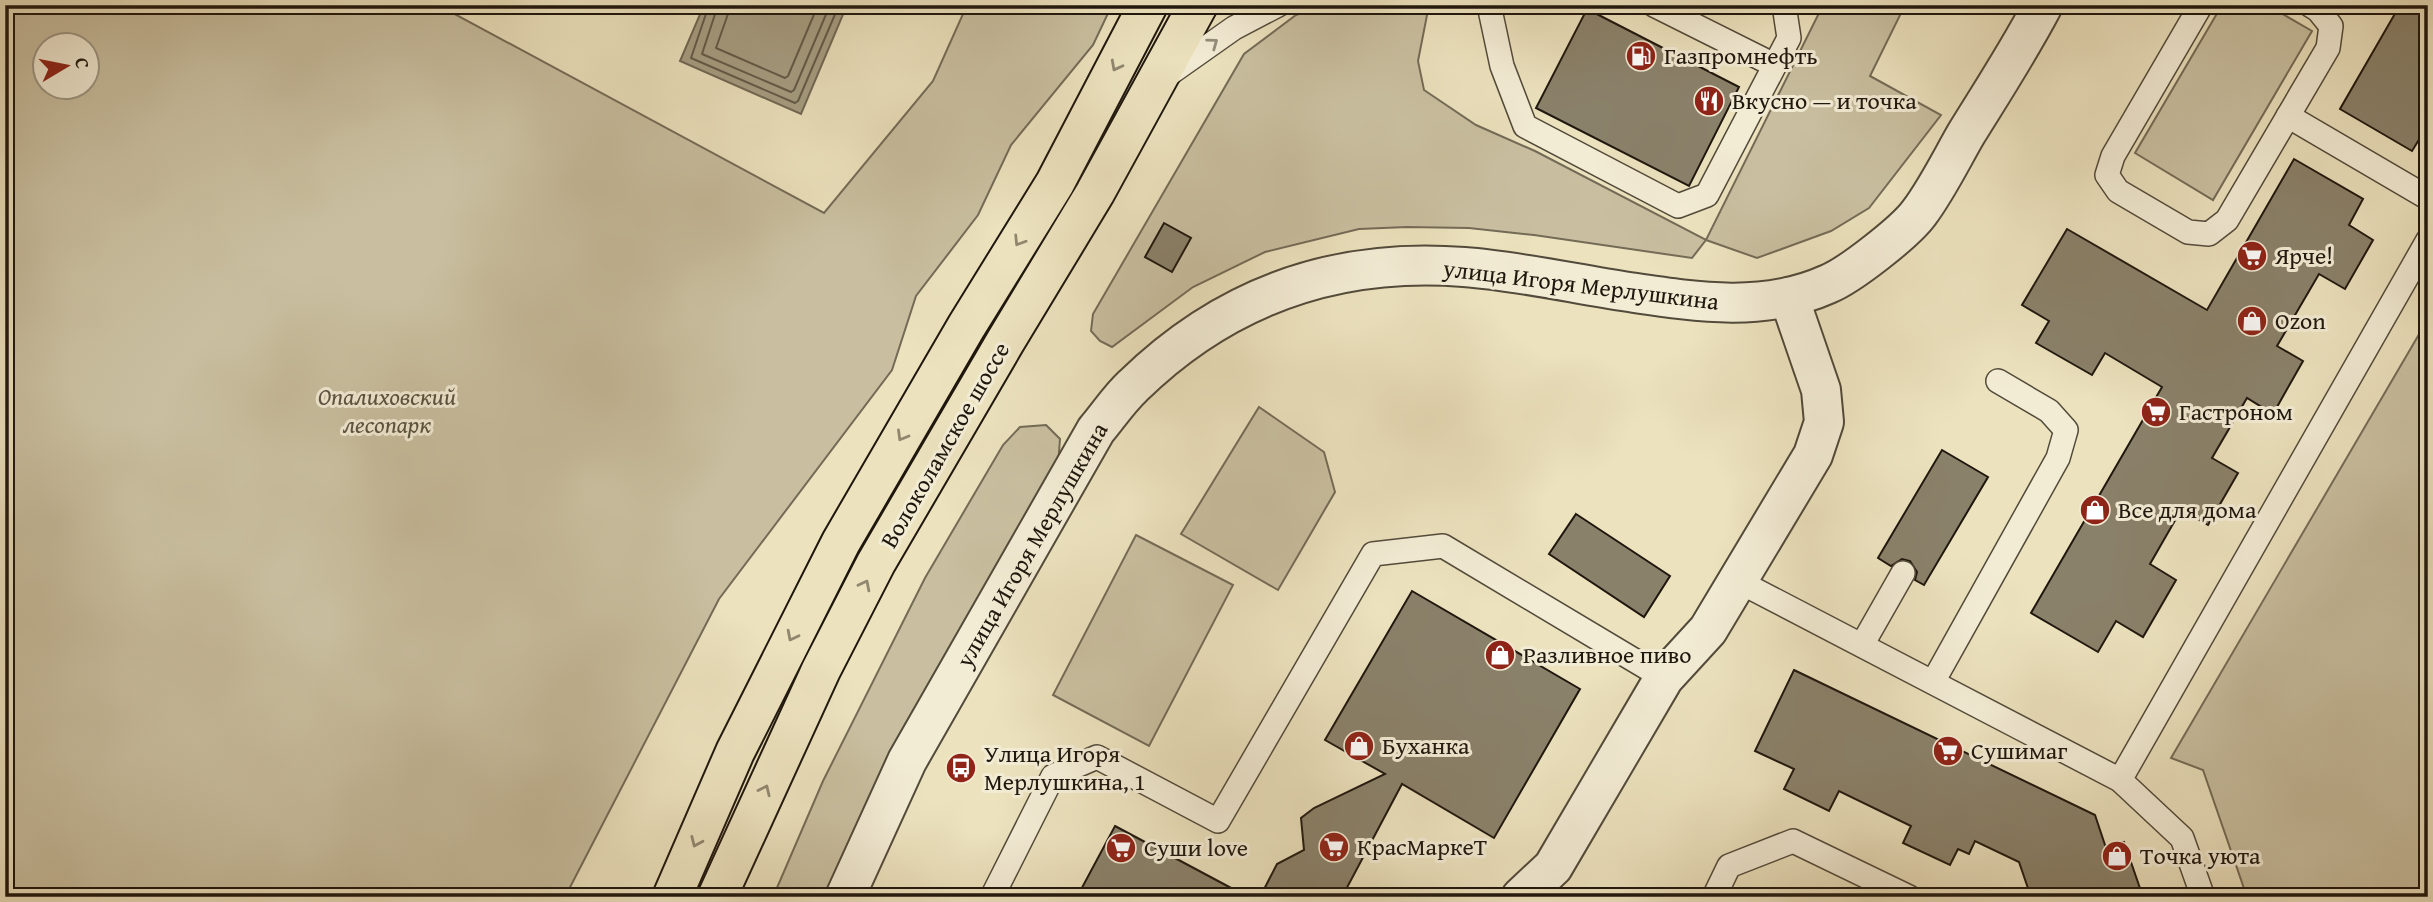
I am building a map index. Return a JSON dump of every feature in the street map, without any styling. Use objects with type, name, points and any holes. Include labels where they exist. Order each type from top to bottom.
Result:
[{"type":"main road","name":"Волоколамское шоссе","points":[[672,897],[735,752],[841,542],[966,327],[1055,183],[1148,5]]},
{"type":"main road","name":"Волоколамское шоссе","points":[[717,897],[815,683],[876,563],[1096,193],[1198,5]]},
{"type":"street","name":"улица Игоря Мерлушкина","points":[[845,897],[907,761],[1096,430],[1131,387],[1170,353],[1212,324],[1267,294],[1315,278],[1367,268],[1464,267],[1691,302],[1736,304],[1789,297],[1829,284],[1867,260],[1917,216],[2043,5]]},
{"type":"street","points":[[1521,897],[1553,867],[1664,678],[1708,630],[1813,455],[1824,422],[1821,390],[1789,297]]},
{"type":"lane","points":[[1157,82],[1234,28],[1278,5]]},
{"type":"lane","points":[[1489,5],[1502,66],[1525,126],[1678,206],[1707,195],[1789,38],[1784,5]]},
{"type":"lane","points":[[1654,5],[1774,65]]},
{"type":"lane","points":[[2201,5],[2113,156],[2107,174],[2118,191],[2188,232],[2209,234],[2227,220],[2328,48],[2331,26],[2318,10],[2310,5]]},
{"type":"lane","points":[[2288,116],[2428,198]]},
{"type":"lane","points":[[2120,780],[2428,240]]},
{"type":"lane","points":[[1933,682],[2058,458],[2066,430],[2049,411],[1998,381]]},
{"type":"lane","points":[[992,897],[1053,776],[1097,757],[1218,821],[1373,554],[1443,546],[1664,678]]},
{"type":"lane","points":[[1862,645],[1903,573]]},
{"type":"lane","points":[[1738,581],[2120,780],[2182,838],[2203,897]]},
{"type":"lane","points":[[1714,897],[1729,866],[1793,841],[1909,897]]},
{"type":"green space","name":"Опалиховский лесопарк","points":[[5,5],[438,5],[824,213],[933,81],[967,5],[1112,5],[1093,45],[1011,145],[978,215],[916,296],[892,370],[719,599],[565,897],[5,897]]},
{"type":"green space","points":[[1325,5],[1429,5],[1418,61],[1424,90],[1476,125],[1535,151],[1706,240],[1692,258],[1469,228],[1359,229],[1265,252],[1193,287],[1112,347],[1100,341],[1091,331],[1093,314],[1244,54],[1296,15]]},
{"type":"green space","points":[[1823,5],[1905,5],[1870,76],[1941,115],[1869,208],[1831,231],[1757,258],[1706,240]]},
{"type":"green space","points":[[2222,5],[2267,5],[2312,31],[2213,200],[2135,153]]},
{"type":"green space","points":[[2428,319],[2428,897],[2247,897],[2203,770],[2171,758]]},
{"type":"green space","points":[[1259,407],[1324,452],[1335,492],[1278,590],[1181,534]]},
{"type":"green space","points":[[1046,425],[1060,439],[1058,466],[829,897],[773,897],[823,781],[925,578],[1003,445],[1020,427]]},
{"type":"green space","points":[[1136,535],[1233,585],[1149,746],[1053,695]]},
{"type":"water","points":[[704,5],[847,5],[801,114],[680,61]]},
{"type":"building","points":[[2400,5],[2428,5],[2428,125],[2412,151],[2340,109]]},
{"type":"building","points":[[1587,9],[1739,87],[1689,186],[1536,108]]},
{"type":"building","points":[[2294,159],[2363,199],[2349,225],[2373,240],[2345,289],[2319,274],[2277,346],[2303,361],[2273,414],[2247,398],[2212,458],[2238,473],[2208,525],[2181,510],[2150,564],[2176,580],[2143,637],[2116,621],[2098,652],[2031,613],[2162,387],[2105,353],[2092,375],[2036,343],[2049,321],[2022,305],[2067,229],[2207,310]]},
{"type":"building","points":[[1164,223],[1191,238],[1172,272],[1145,257]]},
{"type":"building","points":[[1942,450],[1988,477],[1924,585],[1915,580],[1917,572],[1910,561],[1902,559],[1891,566],[1878,558]]},
{"type":"building","points":[[1576,514],[1670,576],[1644,617],[1549,554]]},
{"type":"building","points":[[1412,591],[1580,689],[1494,838],[1402,784],[1342,897],[1260,897],[1277,864],[1304,850],[1301,818],[1314,808],[1385,774],[1325,740]]},
{"type":"building","points":[[1794,670],[2095,815],[2106,848],[2124,842],[2143,897],[2031,897],[2019,862],[1975,841],[1969,854],[1958,849],[1950,865],[1903,843],[1911,826],[1839,791],[1829,811],[1784,789],[1794,769],[1755,751]]},
{"type":"building","points":[[1115,826],[1248,897],[1077,897]]},
{"type":"place","name":"Газпромнефть","points":[[1641,56]]},
{"type":"place","name":"Вкусно — и точка","points":[[1709,101]]},
{"type":"place","name":"Ярче!","points":[[2252,256]]},
{"type":"place","name":"Ozon","points":[[2252,321]]},
{"type":"place","name":"Гастроном","points":[[2156,412]]},
{"type":"place","name":"Все для дома","points":[[2095,510]]},
{"type":"place","name":"Разливное пиво","points":[[1500,655]]},
{"type":"place","name":"Буханка","points":[[1359,746]]},
{"type":"place","name":"Сушимаг","points":[[1948,751]]},
{"type":"place","name":"Улица Игоря Мерлушкина, 1","points":[[961,768]]},
{"type":"place","name":"КрасМаркеТ","points":[[1334,847]]},
{"type":"place","name":"Суши love","points":[[1121,848]]},
{"type":"place","name":"Точка уюта","points":[[2117,856]]}]
